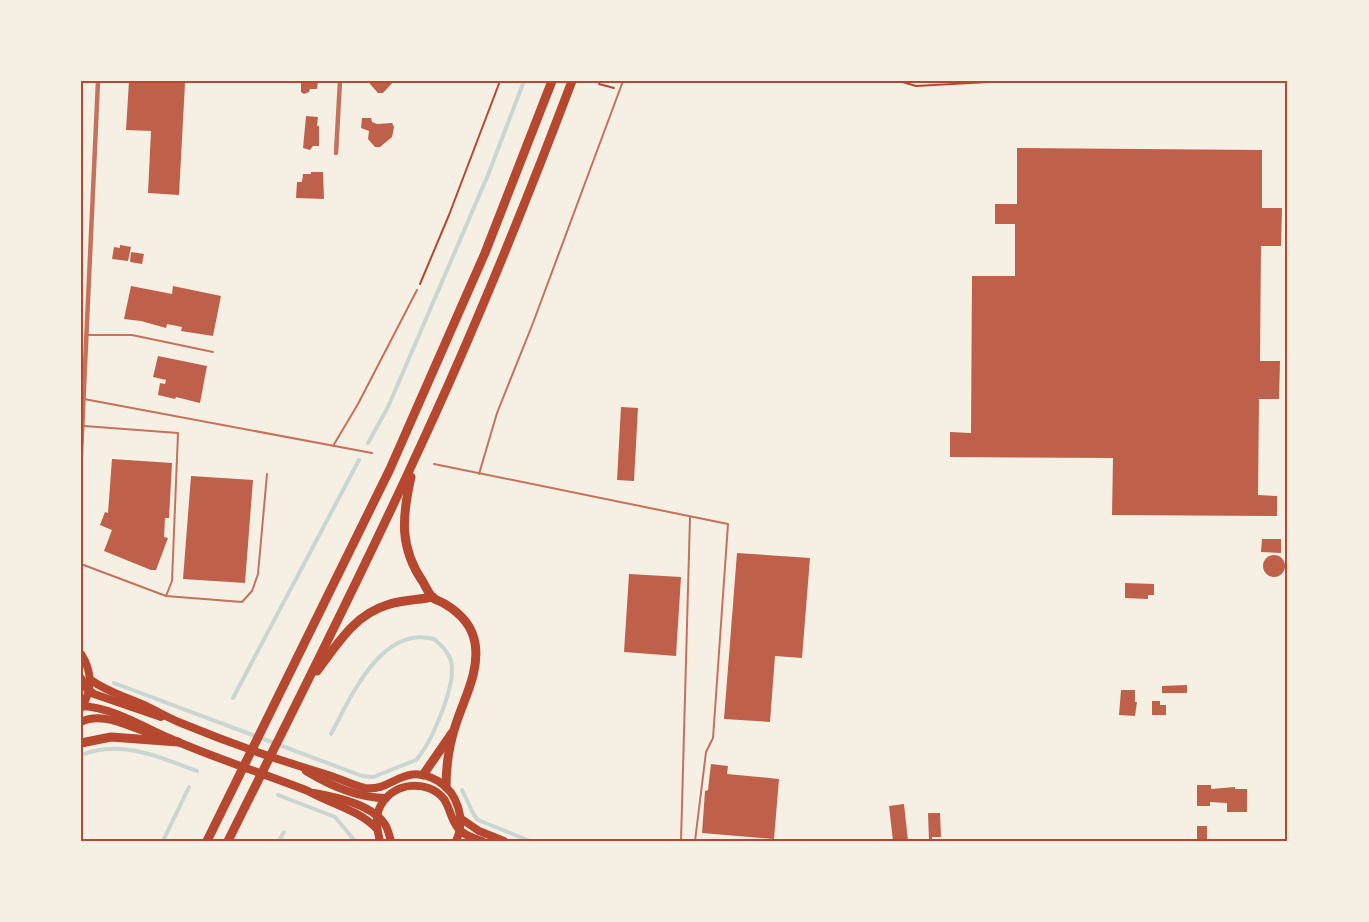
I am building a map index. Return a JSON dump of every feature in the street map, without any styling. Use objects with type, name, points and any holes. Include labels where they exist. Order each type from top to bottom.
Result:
[{"type":"highway","points":[[207,841],[395,458],[485,253],[552,81]]},
{"type":"highway","points":[[228,841],[416,457],[502,258],[572,81]]},
{"type":"highway","points":[[416,457],[405,502],[405,540],[412,565],[433,597],[460,615],[470,628],[476,645],[475,670],[454,729],[446,773],[446,787]]},
{"type":"highway","points":[[303,689],[351,627],[371,611],[386,605],[433,597]]},
{"type":"highway","points":[[423,775],[454,729]]},
{"type":"highway","points":[[81,743],[111,737],[178,742]]},
{"type":"main road","points":[[81,654],[88,666],[91,680],[82,707],[101,709],[143,724],[168,738],[308,791],[327,802],[364,817],[377,829]]},
{"type":"main road","points":[[81,678],[89,691],[142,712],[180,722]]},
{"type":"main road","points":[[91,680],[110,692],[180,722],[300,767],[369,788],[383,786],[400,776],[423,775],[435,780],[446,787],[456,800],[460,818],[456,841]]},
{"type":"main road","points":[[81,722],[89,718],[100,717],[141,732],[168,738]]},
{"type":"main road","points":[[300,767],[322,781],[365,796],[386,798]]},
{"type":"main road","points":[[415,785],[423,775]]},
{"type":"main road","points":[[380,841],[377,829],[381,804],[399,789],[415,785],[429,789],[442,797],[459,831],[482,841]]},
{"type":"main road","points":[[308,791],[330,795],[371,811],[386,827],[392,841]]},
{"type":"main road","points":[[460,818],[479,831],[504,841]]},
{"type":"street","points":[[81,454],[84,335],[98,81]]},
{"type":"street","points":[[336,153],[340,81]]},
{"type":"lane","points":[[479,474],[497,413],[623,81]]},
{"type":"lane","points":[[333,446],[358,404],[417,290]]},
{"type":"lane","points":[[84,335],[132,334],[213,352]]},
{"type":"lane","points":[[84,399],[372,453]]},
{"type":"lane","points":[[82,426],[177,433],[172,581],[166,596]]},
{"type":"lane","points":[[434,464],[728,524],[713,738],[706,752],[695,841]]},
{"type":"lane","points":[[81,564],[166,596],[242,602],[252,591],[258,574],[267,474]]},
{"type":"lane","points":[[681,841],[690,517]]},
{"type":"path","points":[[417,290],[449,215],[500,81]]},
{"type":"path","points":[[899,81],[916,86],[1007,81]]},
{"type":"path","points":[[599,84],[620,90]]},
{"type":"building","points":[[129,81],[185,83],[179,195],[148,193],[151,131],[126,130]]},
{"type":"building","points":[[301,81],[318,81],[317,89],[310,89],[304,94],[301,92]]},
{"type":"building","points":[[370,81],[394,81],[383,93],[378,93]]},
{"type":"building","points":[[306,116],[318,117],[319,146],[313,146],[310,150],[303,148]]},
{"type":"building","points":[[362,118],[371,118],[372,122],[377,124],[392,123],[394,127],[392,137],[380,147],[375,147],[368,139],[369,131],[361,128]]},
{"type":"building","points":[[1017,148],[1262,150],[1262,208],[1282,208],[1281,246],[1261,246],[1260,361],[1280,361],[1279,399],[1259,399],[1258,495],[1277,496],[1277,516],[1112,515],[1113,458],[950,457],[950,432],[971,433],[972,276],[1015,276],[1015,224],[995,224],[995,204],[1017,204]]},
{"type":"building","points":[[311,172],[323,172],[324,199],[296,198],[297,182],[302,182],[303,174],[311,174]]},
{"type":"building","points":[[120,245],[131,247],[128,261],[112,259],[114,247],[120,248]]},
{"type":"building","points":[[131,252],[144,254],[142,264],[130,262]]},
{"type":"building","points":[[131,286],[172,294],[173,286],[221,296],[213,336],[181,331],[182,327],[167,324],[166,328],[124,319]]},
{"type":"building","points":[[158,356],[207,366],[200,403],[158,395],[160,383],[165,384],[166,380],[153,377]]},
{"type":"building","points":[[621,407],[638,408],[634,481],[617,480]]},
{"type":"building","points":[[112,459],[172,463],[169,518],[165,518],[164,537],[168,538],[156,570],[104,551],[112,530],[100,525],[105,512],[108,513]]},
{"type":"building","points":[[191,476],[253,480],[245,583],[183,579]]},
{"type":"building","points":[[1262,539],[1281,539],[1281,553],[1261,552]]},
{"type":"building","points":[[737,553],[810,558],[802,658],[775,656],[770,722],[724,719]]},
{"type":"building","points":[[1274,555],[1282,558],[1285,566],[1282,574],[1274,577],[1266,574],[1263,566],[1266,558]]},
{"type":"building","points":[[629,574],[681,577],[676,656],[624,652]]},
{"type":"building","points":[[1125,583],[1154,584],[1154,595],[1148,595],[1148,599],[1125,598]]},
{"type":"building","points":[[1187,685],[1187,693],[1162,693],[1162,686]]},
{"type":"building","points":[[1121,690],[1135,690],[1135,702],[1137,702],[1135,716],[1119,715]]},
{"type":"building","points":[[1152,701],[1160,701],[1160,705],[1166,705],[1166,715],[1152,715]]},
{"type":"building","points":[[711,764],[728,766],[727,774],[779,779],[774,839],[702,833],[705,791],[708,790]]},
{"type":"building","points":[[1197,785],[1211,785],[1211,789],[1235,787],[1235,789],[1247,789],[1247,812],[1227,812],[1227,803],[1210,802],[1210,806],[1197,806]]},
{"type":"building","points":[[904,804],[908,841],[893,841],[889,806]]},
{"type":"building","points":[[928,813],[940,813],[941,837],[932,837],[932,841],[929,841]]},
{"type":"building","points":[[1197,826],[1207,826],[1207,839],[1197,839]]},
{"type":"waterway","points":[[368,443],[388,407],[488,175],[524,81]]},
{"type":"waterway","points":[[233,698],[359,460]]},
{"type":"waterway","points":[[331,734],[358,684],[383,653],[398,643],[415,638],[434,639],[446,651],[451,661],[452,671],[447,698],[436,727],[416,760]]},
{"type":"waterway","points":[[114,683],[362,776],[373,777],[416,760]]},
{"type":"waterway","points":[[81,755],[96,751],[126,749],[197,771]]},
{"type":"waterway","points":[[163,841],[189,787]]},
{"type":"waterway","points":[[462,790],[478,820],[530,841]]},
{"type":"waterway","points":[[278,795],[335,817],[355,841]]},
{"type":"waterway","points":[[279,841],[284,832]]}]
